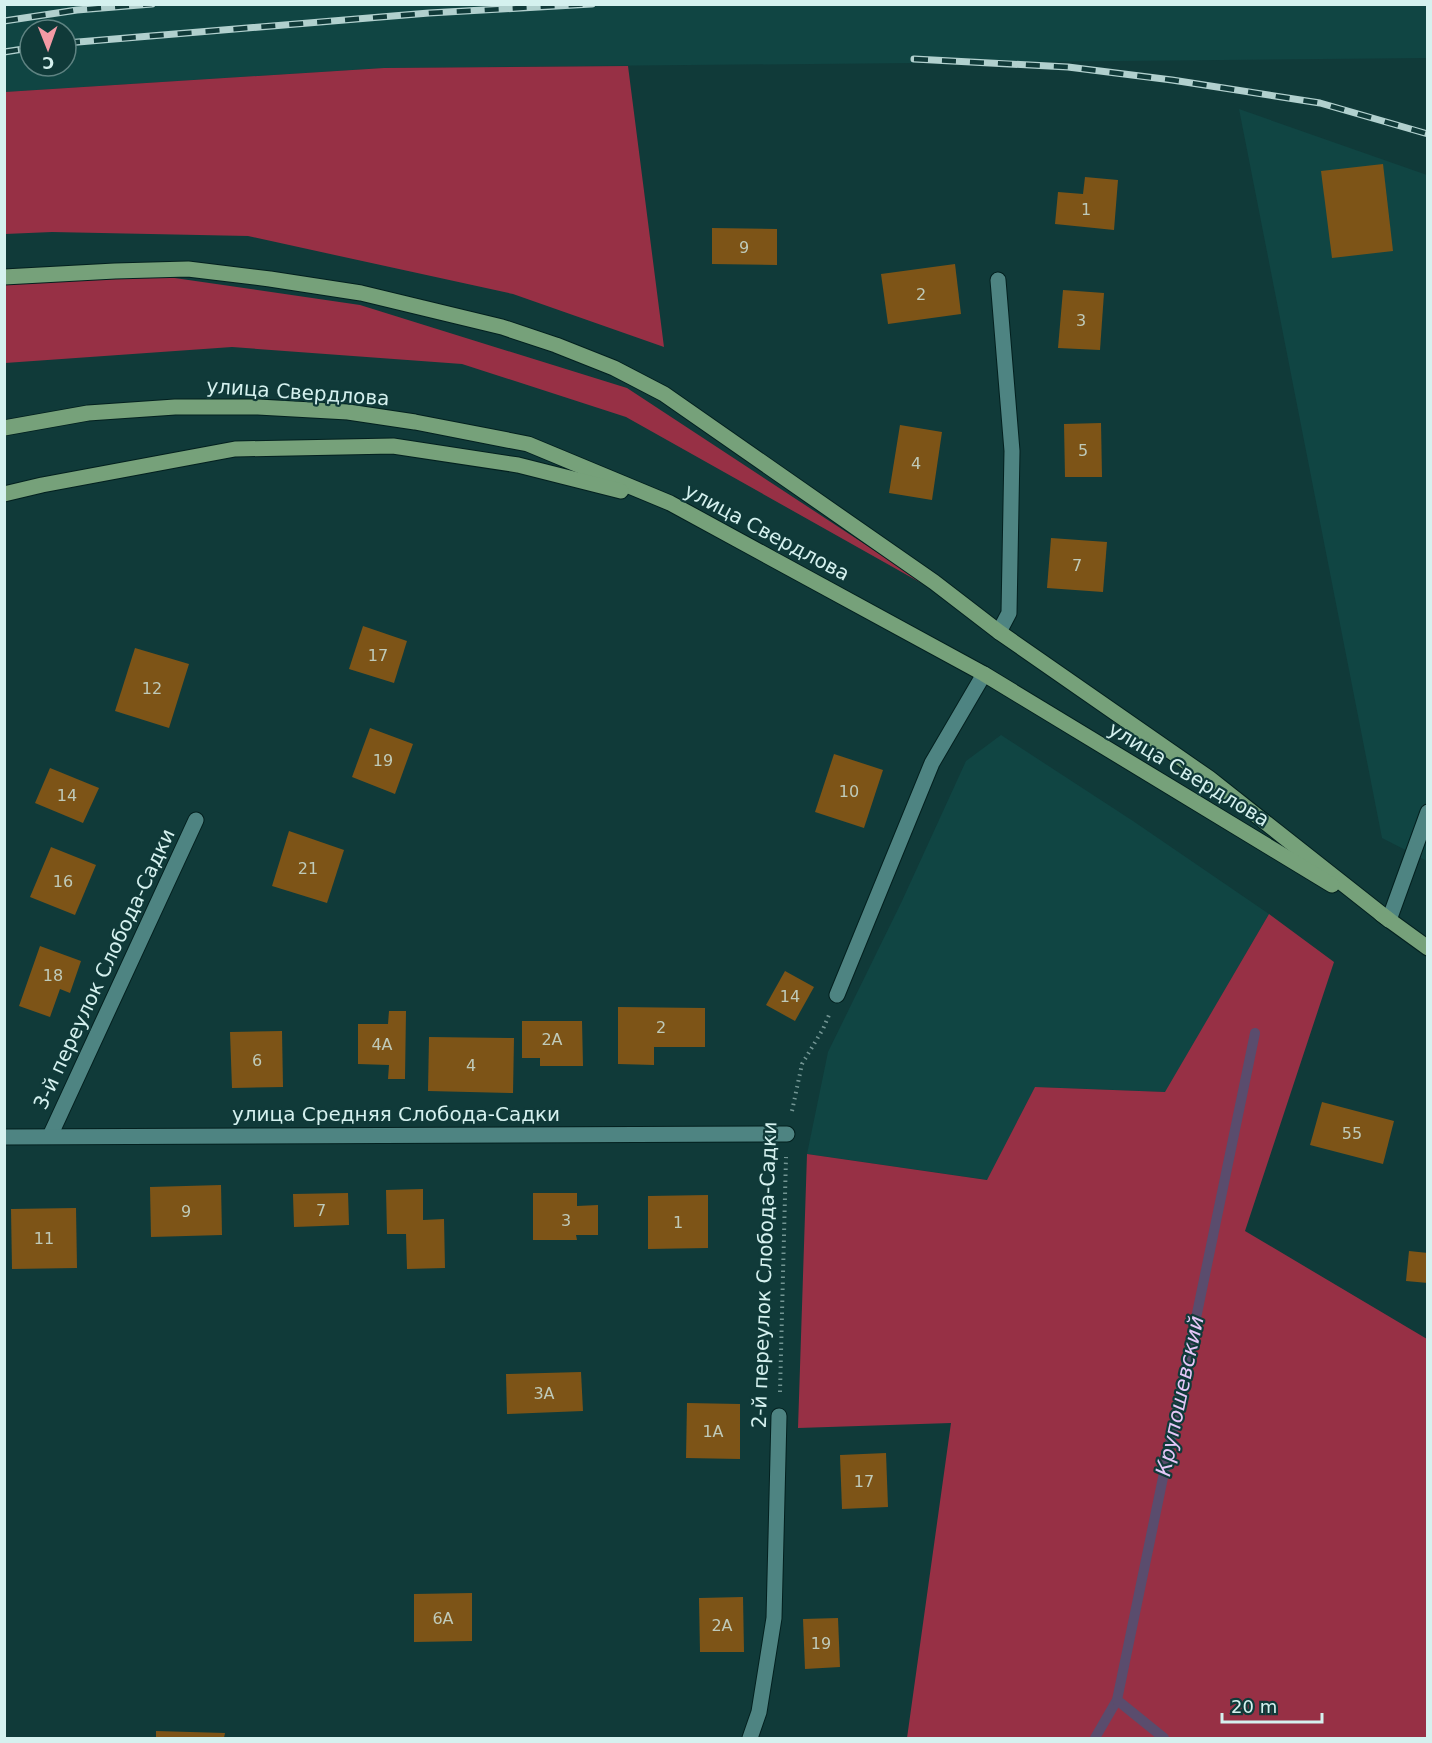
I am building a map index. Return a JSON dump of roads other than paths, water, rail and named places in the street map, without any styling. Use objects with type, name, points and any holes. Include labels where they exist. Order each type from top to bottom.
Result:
[{"type":"main road","points":[[4,277],[188,269],[270,279],[361,293],[502,327],[614,368],[664,394],[934,582],[999,632],[1209,778],[1389,920]]},
{"type":"main road","name":"улица Свердлова","points":[[4,428],[87,413],[176,407],[258,407],[348,412],[415,422],[528,444],[670,503],[984,674],[1389,920],[1428,948]]},
{"type":"main road","points":[[4,494],[235,449],[393,446],[518,465],[670,503]]},
{"type":"street","points":[[998,280],[1012,451],[1009,614],[999,632]]},
{"type":"street","points":[[837,995],[932,763],[984,674]]},
{"type":"street","points":[[1389,920],[1428,812]]},
{"type":"street","name":"3-й переулок Слобода-Садки","points":[[50,1136],[196,820]]},
{"type":"street","name":"улица Средняя Слобода-Садки","points":[[4,1137],[787,1134]]},
{"type":"street","name":"2-й переулок Слобода-Садки","points":[[750,1738],[759,1712],[774,1618],[779,1416]]},
{"type":"waterway","name":"Крупошевский","points":[[1164,1738],[1117,1700],[1255,1033]]},
{"type":"waterway","points":[[1095,1738],[1117,1700]]},
{"type":"railway","points":[[4,21],[77,10],[152,4]]},
{"type":"railway","points":[[78,42],[429,13],[592,4]]},
{"type":"railway","points":[[4,52],[18,50]]},
{"type":"railway","points":[[914,59],[1068,67],[1172,80],[1320,103],[1428,134]]}]
